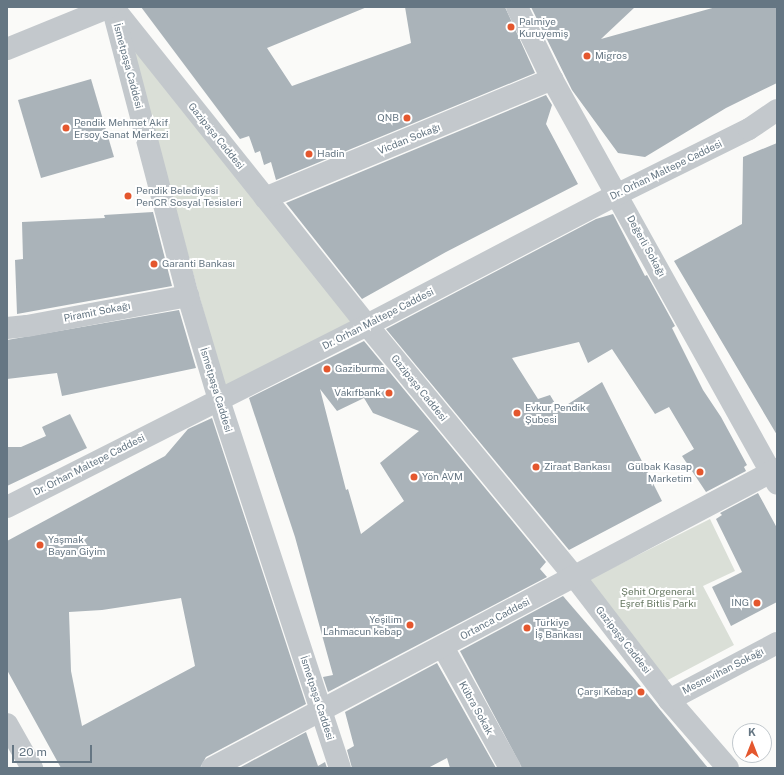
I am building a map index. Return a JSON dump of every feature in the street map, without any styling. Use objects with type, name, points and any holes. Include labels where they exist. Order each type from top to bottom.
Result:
[{"type":"street","points":[[7,48],[112,7]]},
{"type":"street","name":"Gazipaşa Caddesi","points":[[112,7],[367,325],[574,576],[669,700],[728,768]]},
{"type":"street","name":"İsmetpaşa Caddesi","points":[[112,7],[188,296],[219,400],[340,768]]},
{"type":"street","name":"Değerli Sokağı","points":[[518,7],[552,79],[775,475]]},
{"type":"street","name":"Vicdan Sokağı","points":[[265,198],[552,79]]},
{"type":"street","points":[[749,129],[777,110]]},
{"type":"street","points":[[749,129],[777,123]]},
{"type":"street","name":"Dr. Orhan Maltepe Caddesi","points":[[7,507],[367,325],[618,194],[749,129]]},
{"type":"street","name":"Piramit Sokağı","points":[[7,328],[27,326],[188,296]]},
{"type":"street","name":"Ortanca Caddesi","points":[[212,768],[443,647],[574,576],[775,475]]},
{"type":"street","name":"Mesnevihan Sokağı","points":[[669,700],[777,643]]},
{"type":"street","name":"Kübra Sokak","points":[[443,647],[510,768]]},
{"type":"street","points":[[7,724],[32,768]]},
{"type":"green space","points":[[128,37],[368,317],[225,389]]},
{"type":"green space","name":"Şehit Orgeneral Eşref Bitlis Parkı","points":[[710,519],[735,571],[703,586],[734,645],[664,682],[588,580]]},
{"type":"building","points":[[141,7],[367,7],[267,48],[292,86],[411,43],[405,7],[505,7],[535,73],[276,180],[271,162],[264,165],[260,151],[255,153],[249,136],[240,139]]},
{"type":"building","points":[[531,7],[635,7],[601,39],[716,7],[777,7],[777,83],[726,108],[645,157],[618,153],[572,90]]},
{"type":"building","name":"Pendik Mehmet Akif Ersoy Sanat Merkezi","points":[[91,79],[114,157],[41,178],[18,100]]},
{"type":"building","points":[[546,95],[552,105],[546,124],[578,184],[446,252],[362,299],[286,203]]},
{"type":"building","points":[[777,143],[777,435],[674,261],[742,224],[743,157]]},
{"type":"building","points":[[153,212],[172,286],[17,314],[15,260],[23,259],[22,222],[105,218],[104,215]]},
{"type":"building","points":[[613,214],[645,276],[647,275],[675,326],[672,328],[703,390],[721,417],[747,465],[744,467],[746,471],[706,492],[682,456],[694,449],[669,407],[655,414],[612,349],[588,363],[579,342],[512,358],[538,399],[550,395],[559,410],[602,382],[662,501],[569,550],[386,329],[596,219]]},
{"type":"building","points":[[179,310],[196,368],[62,396],[57,373],[7,379],[7,340]]},
{"type":"building","points":[[364,341],[546,562],[540,569],[547,577],[328,692],[323,677],[333,675],[295,537],[249,398]],"holes":[[[320,389],[337,411],[364,398],[373,413],[419,431],[380,463],[404,501],[361,534],[348,489],[346,490]]]},
{"type":"building","points":[[70,414],[87,448],[7,486],[7,447],[21,447],[46,436],[42,427]]},
{"type":"building","points":[[212,418],[306,704],[206,757],[200,768],[61,768],[7,670],[7,541],[165,456],[188,429]],"holes":[[[181,598],[195,666],[82,726],[71,671],[69,612],[102,610]]]},
{"type":"building","points":[[758,493],[777,528],[777,602],[731,626],[712,587],[742,572],[716,519],[722,515],[720,513]]},
{"type":"building","points":[[563,596],[643,689],[708,768],[522,768],[460,651]]},
{"type":"building","points":[[437,663],[496,768],[450,768],[447,758],[428,768],[352,768],[347,750],[354,746],[345,712]]},
{"type":"building","points":[[306,732],[318,766],[325,762],[327,768],[239,768]]},
{"type":"place","name":"Palmiye Kuruyemiş","points":[[511,27]]},
{"type":"place","name":"Migros","points":[[587,56]]},
{"type":"place","name":"QNB","points":[[407,118]]},
{"type":"place","name":"Pendik Mehmet Akif Ersoy Sanat Merkezi","points":[[66,128]]},
{"type":"place","name":"Hadin","points":[[309,154]]},
{"type":"place","name":"Pendik Belediyesi PenCR Sosyal Tesisleri","points":[[128,196]]},
{"type":"place","name":"Garanti Bankası","points":[[154,264]]},
{"type":"place","name":"Gaziburma","points":[[327,369]]},
{"type":"place","name":"Vakıfbank","points":[[389,393]]},
{"type":"place","name":"Evkur Pendik Şubesi","points":[[517,413]]},
{"type":"place","name":"Ziraat Bankası","points":[[536,467]]},
{"type":"place","name":"Gülbak Kasap Marketim","points":[[700,472]]},
{"type":"place","name":"Yön AVM","points":[[414,477]]},
{"type":"place","name":"Yaşmak Bayan Giyim","points":[[40,545]]},
{"type":"place","name":"ING","points":[[757,603]]},
{"type":"place","name":"Yeşilim Lahmacun kebap","points":[[410,625]]},
{"type":"place","name":"Türkiye İş Bankası","points":[[527,628]]},
{"type":"place","name":"Çarşı Kebap","points":[[641,692]]}]
